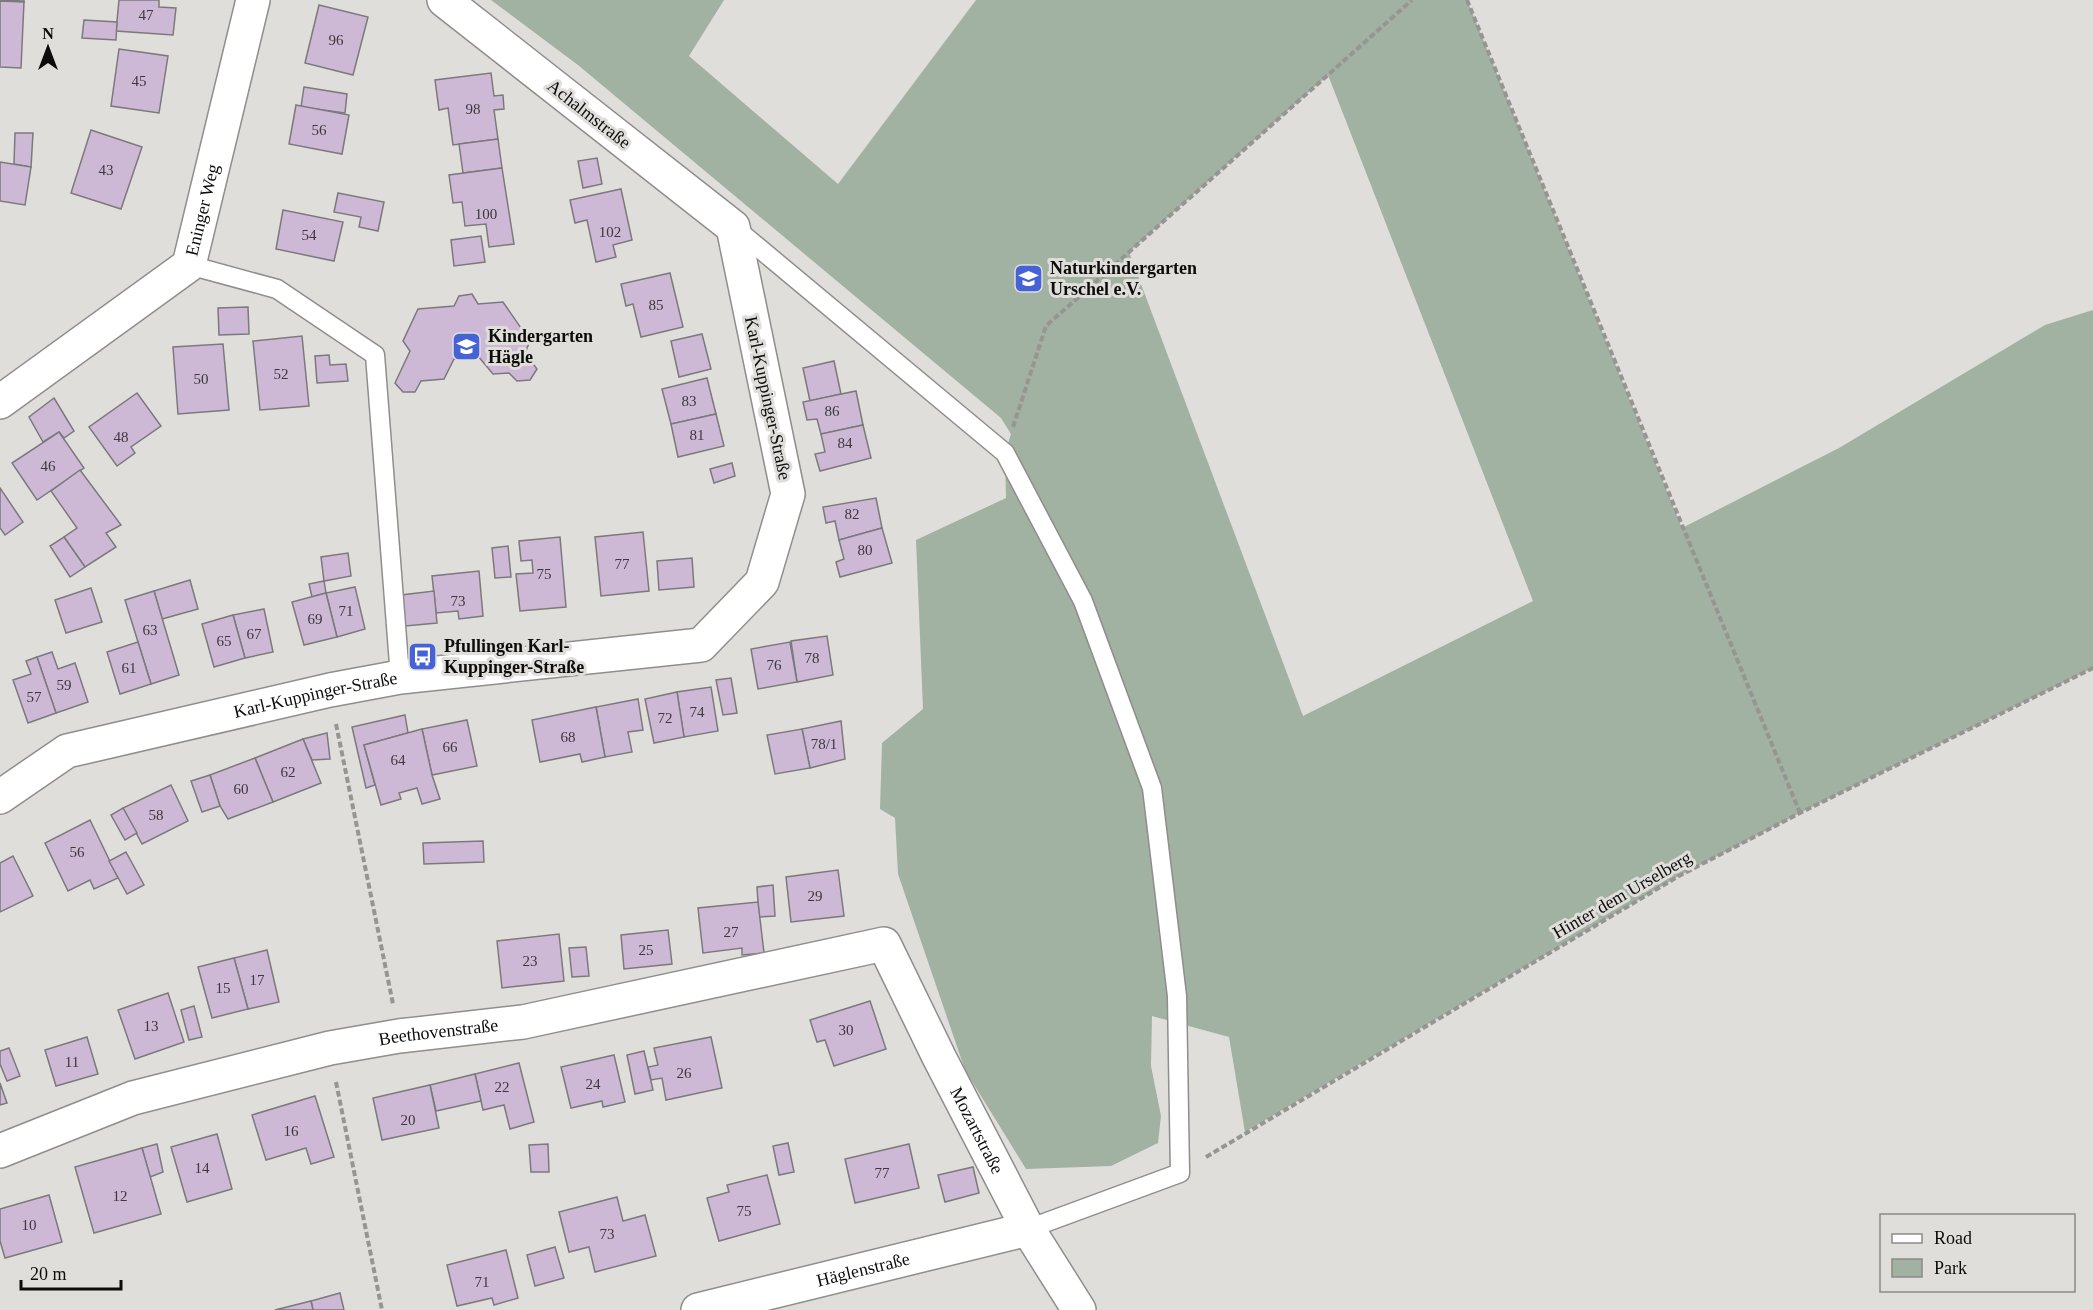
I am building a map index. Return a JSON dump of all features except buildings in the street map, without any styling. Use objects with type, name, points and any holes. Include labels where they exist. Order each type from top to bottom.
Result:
[{"type":"street","name":"Eninger Weg","points":[[0,402],[189,265],[253,0]]},
{"type":"street","name":"Achalmstraße","points":[[444,0],[733,227]]},
{"type":"street","name":"Karl-Kuppinger-Straße","points":[[0,797],[67,751],[330,690],[400,677],[702,645],[762,582],[788,494],[733,227]]},
{"type":"street","name":"Beethovenstraße","points":[[0,1151],[133,1098],[330,1048],[399,1036],[523,1022],[884,944]]},
{"type":"street","name":"Mozartstraße","points":[[884,944],[1028,1230],[1079,1310]]},
{"type":"street","name":"Häglenstraße","points":[[698,1310],[1028,1230]]},
{"type":"lane","points":[[733,227],[1005,453],[1083,601],[1152,788],[1177,996],[1180,1173],[1028,1230]]},
{"type":"lane","points":[[189,265],[277,289],[375,355],[400,677]]},
{"type":"path","points":[[1005,453],[1046,326],[1412,0]]},
{"type":"path","points":[[1467,0],[1800,813]]},
{"type":"path","name":"Hinter dem Urselberg","points":[[1180,1173],[1245,1132],[1679,876],[1800,813],[2093,668]]},
{"type":"path","points":[[330,690],[399,1036]]},
{"type":"path","points":[[330,1048],[382,1310]]},
{"type":"green space","points":[[491,0],[724,0],[689,56],[838,184],[976,0],[1467,0],[1682,528],[1839,448],[2045,325],[2093,310],[2093,668],[1800,813],[1679,876],[1245,1132],[1229,1037],[1152,1016],[1151,1066],[1161,1116],[1158,1143],[1111,1166],[1026,1169],[965,1070],[898,874],[895,818],[880,809],[882,743],[923,709],[916,540],[1006,498],[1005,453],[1011,434],[1001,418],[578,65]],"holes":[[[1328,75],[1533,601],[1303,716],[1129,252]]]},
{"type":"place","name":"Naturkindergarten Urschel e.V.","points":[[1029,278]]},
{"type":"place","name":"Kindergarten Hägle","points":[[467,346]]},
{"type":"place","name":"Pfullingen Karl- Kuppinger-Straße","points":[[423,656]]}]
